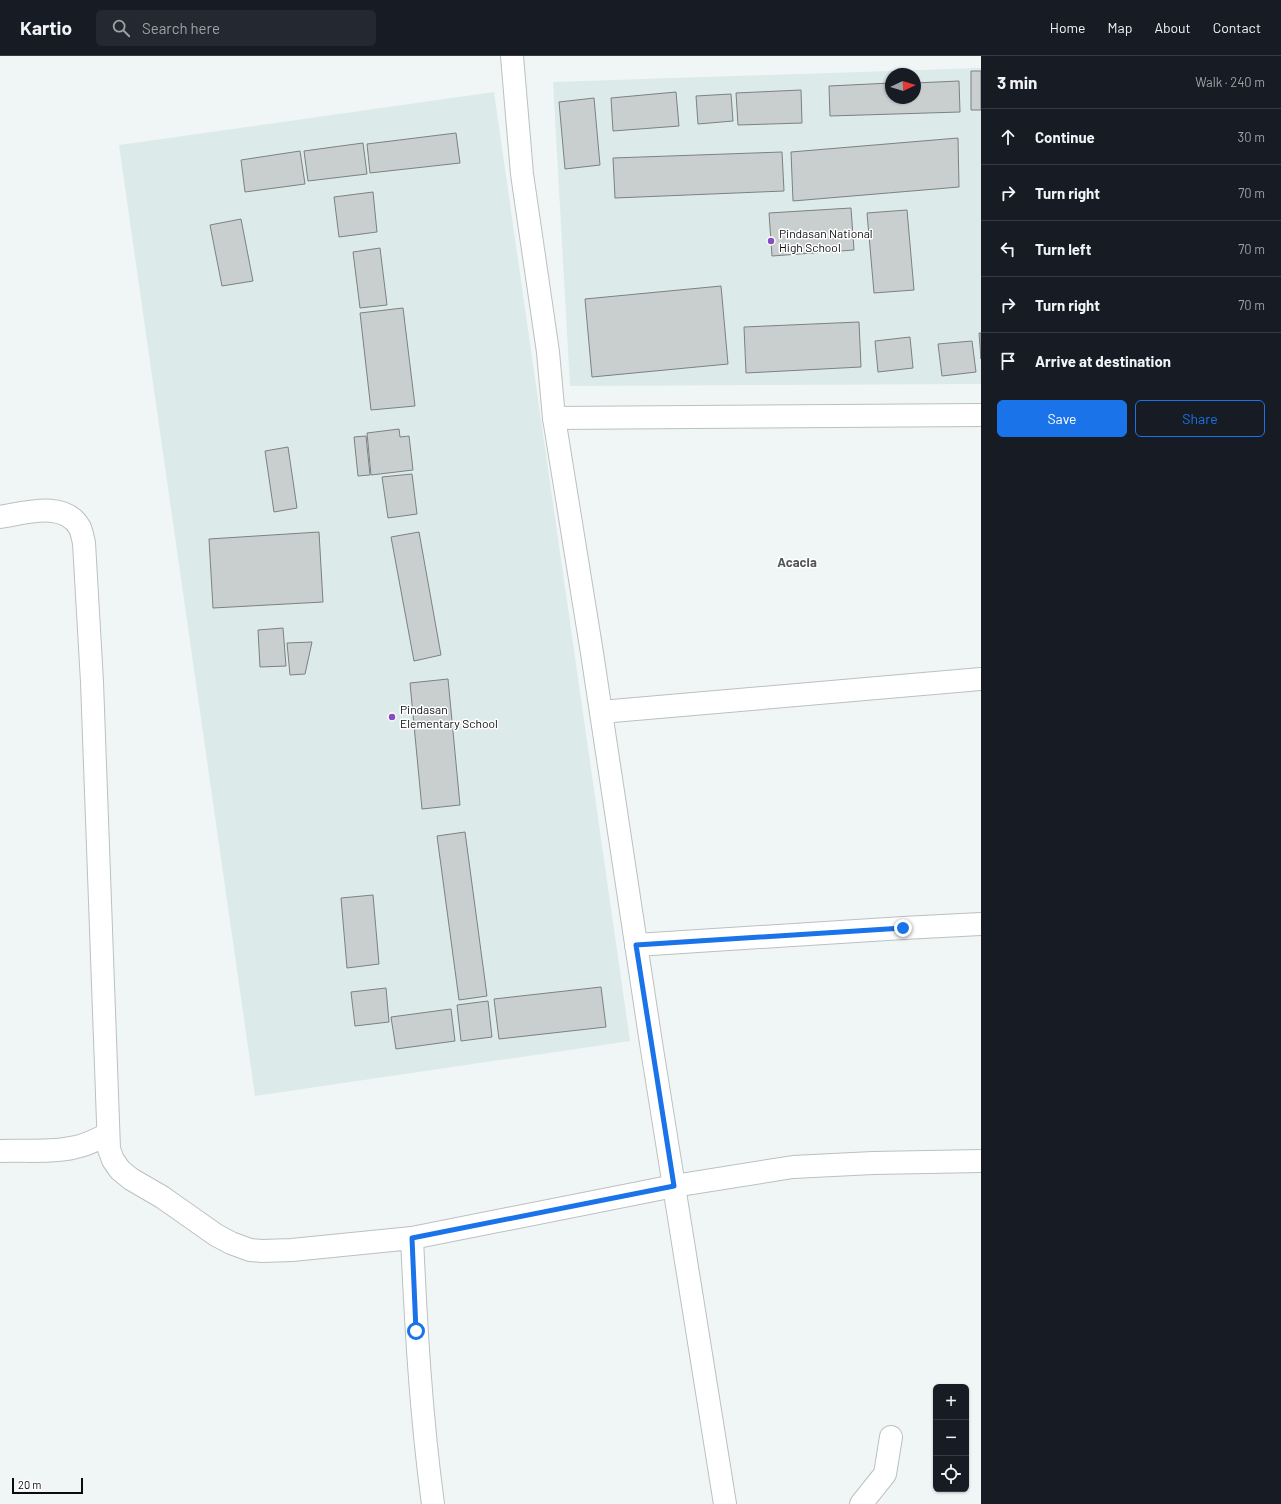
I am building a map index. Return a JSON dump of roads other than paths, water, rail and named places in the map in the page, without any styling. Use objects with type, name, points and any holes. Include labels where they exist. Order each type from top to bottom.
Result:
[{"type":"street","points":[[512,56],[522,174],[548,352],[554,418],[725,1504]]},
{"type":"street","points":[[554,418],[981,415]]},
{"type":"street","points":[[0,517],[57,511],[71,517],[80,529],[84,543],[92,682],[109,1148],[113,1160],[120,1170],[216,1235],[241,1247],[262,1251],[292,1250],[412,1238],[674,1186],[793,1167],[873,1163],[981,1161]]},
{"type":"street","points":[[600,712],[981,679]]},
{"type":"street","points":[[636,945],[981,924]]},
{"type":"street","points":[[0,1151],[61,1150],[92,1142],[108,1134]]},
{"type":"street","points":[[412,1238],[425,1448],[433,1504]]},
{"type":"street","points":[[861,1504],[884,1474],[891,1437]]},
{"type":"place","name":"Pindasan National High School","points":[[771,241]]},
{"type":"place","name":"Pindasan Elementary School","points":[[392,717]]},
{"type":"district","name":"Acacia","points":[[797,562]]}]
